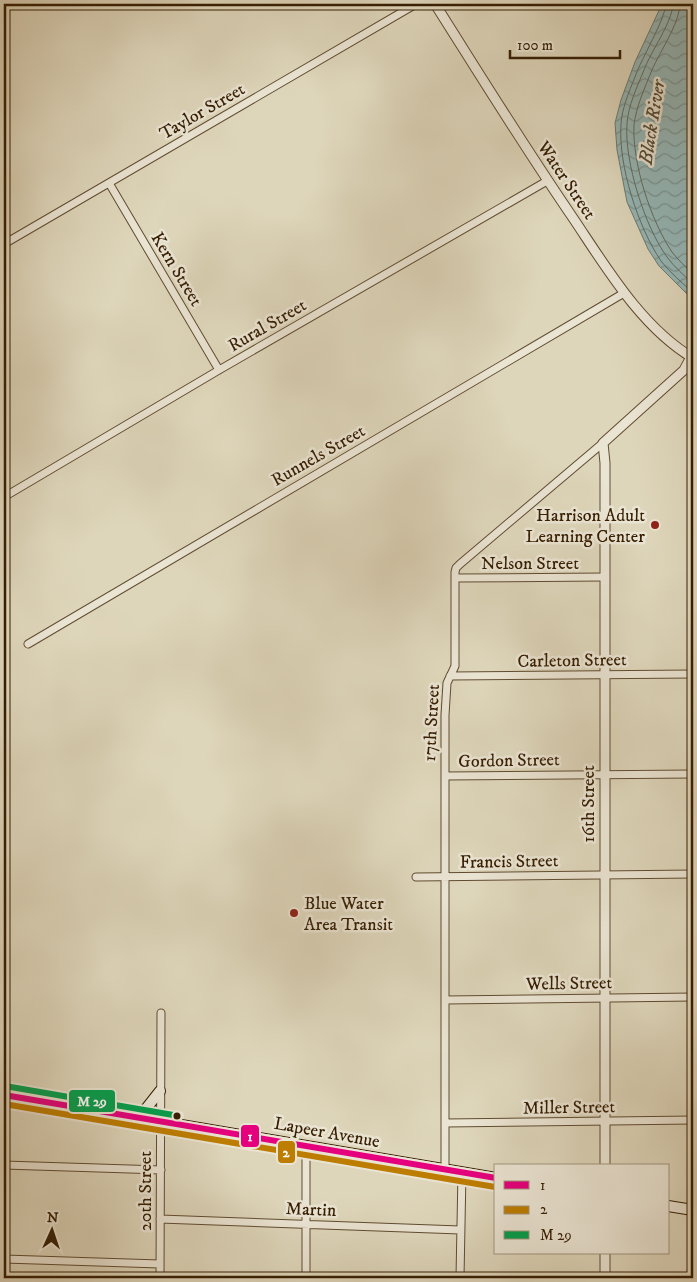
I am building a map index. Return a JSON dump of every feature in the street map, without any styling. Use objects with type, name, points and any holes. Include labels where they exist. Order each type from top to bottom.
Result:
[{"type":"main road","points":[[125,1116],[139,1113],[146,1109],[160,1092]]},
{"type":"main road","name":"Lapeer Avenue","points":[[4,1095],[494,1178]]},
{"type":"main road","points":[[670,1206],[693,1210]]},
{"type":"street","name":"Taylor Street","points":[[4,244],[416,4]]},
{"type":"street","name":"Water Street","points":[[435,4],[547,182],[624,293],[668,339],[692,357]]},
{"type":"street","name":"Rural Street","points":[[4,497],[219,370],[547,182]]},
{"type":"street","name":"Kern Street","points":[[109,183],[219,370]]},
{"type":"street","name":"Runnels Street","points":[[28,644],[624,293]]},
{"type":"street","points":[[455,578],[456,568],[460,564],[603,443],[684,370],[692,357]]},
{"type":"street","name":"16th Street","points":[[603,443],[605,463],[605,1164]]},
{"type":"street","name":"Nelson Street","points":[[455,578],[605,577]]},
{"type":"street","name":"17th Street","points":[[445,1169],[446,693],[447,683],[455,666],[455,578]]},
{"type":"street","name":"Carleton Street","points":[[450,676],[693,674]]},
{"type":"street","name":"Gordon Street","points":[[445,776],[693,774]]},
{"type":"street","name":"Francis Street","points":[[416,877],[693,874]]},
{"type":"street","name":"Wells Street","points":[[445,1000],[693,997]]},
{"type":"street","name":"20th Street","points":[[160,1278],[161,1013]]},
{"type":"street","name":"Miller Street","points":[[445,1123],[693,1120]]},
{"type":"street","points":[[306,1145],[306,1278]]},
{"type":"street","points":[[4,1165],[160,1170]]},
{"type":"street","points":[[460,1278],[462,1172]]},
{"type":"street","name":"Martin","points":[[160,1219],[460,1230]]},
{"type":"street","points":[[605,1254],[605,1278]]},
{"type":"street","points":[[4,1259],[160,1264]]},
{"type":"water","name":"Black River","points":[[662,4],[693,4],[693,300],[659,266],[648,249],[627,202],[617,150],[615,123],[621,100],[635,62]]},
{"type":"transit line","points":[[5,1086],[179,1116]]},
{"type":"transit line","name":"1","points":[[4,1095],[494,1178]]},
{"type":"transit line","name":"2","points":[[4,1104],[494,1187]]},
{"type":"place","name":"Harrison Adult Learning Center","points":[[655,525]]},
{"type":"place","name":"Blue Water Area Transit","points":[[294,913]]}]
